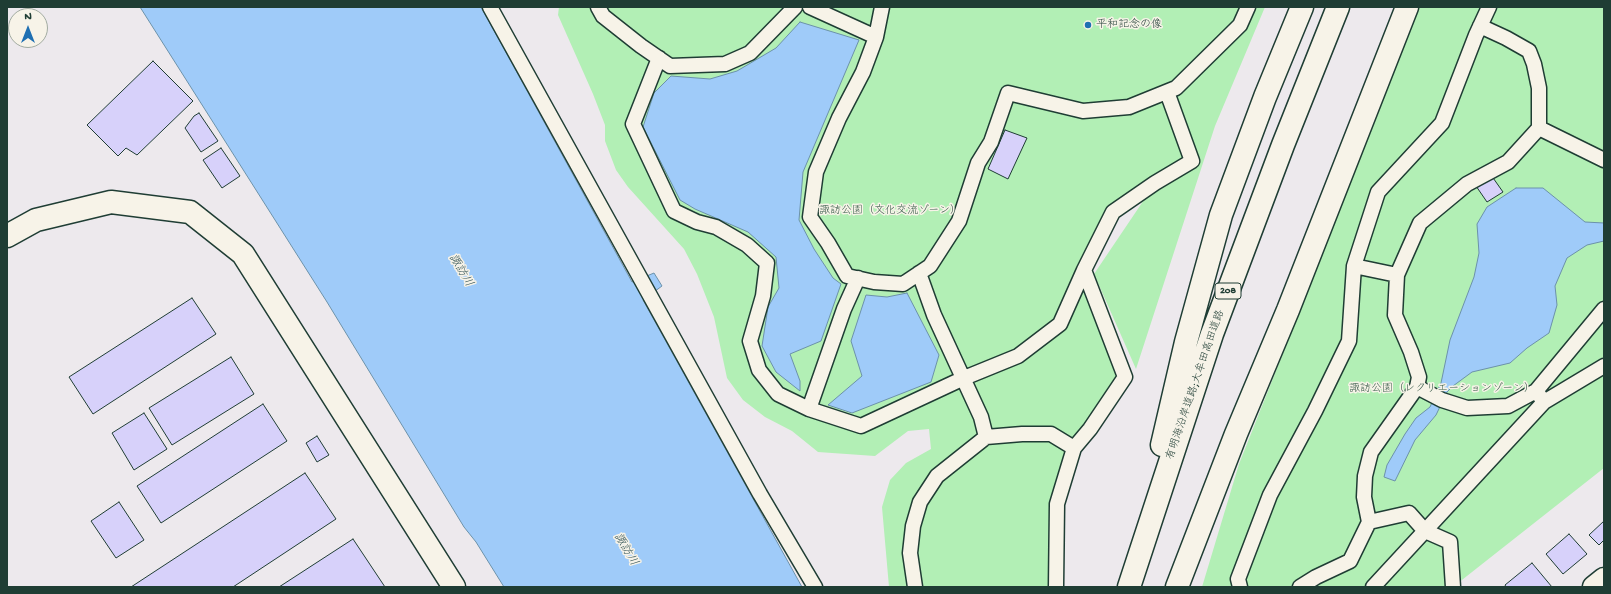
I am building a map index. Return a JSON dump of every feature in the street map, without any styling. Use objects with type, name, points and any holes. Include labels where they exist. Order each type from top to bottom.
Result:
[{"type":"main road","points":[[1130,584],[1186,342],[1221,215],[1265,96],[1302,7]]},
{"type":"main road","name":"有明海沿岸道路;大牟田高田道路","points":[[1130,584],[1212,334],[1280,153],[1338,7]]},
{"type":"main road","points":[[1177,587],[1236,434],[1288,310],[1407,7]]},
{"type":"main road","points":[[7,236],[36,220],[110,202],[190,212],[243,254],[454,587]]},
{"type":"main road","points":[[1594,587],[1604,579]]},
{"type":"lane","points":[[490,7],[760,494],[815,587]]},
{"type":"lane","points":[[598,7],[603,16],[670,66],[725,64],[750,53],[795,7]]},
{"type":"lane","points":[[810,7],[876,37]]},
{"type":"lane","points":[[882,7],[876,37],[863,72],[839,118],[816,172],[810,217],[828,243],[847,276],[874,282],[903,284],[930,266],[959,221],[978,162],[991,142],[1008,93],[1082,111],[1129,108],[1176,88],[1240,25],[1248,7]]},
{"type":"lane","points":[[1240,587],[1238,580],[1270,495],[1315,411],[1349,341],[1354,266],[1378,192],[1442,123],[1488,7]]},
{"type":"lane","points":[[1300,587],[1316,577],[1350,561],[1369,522],[1364,497],[1365,476],[1370,452],[1417,387],[1419,377],[1411,352],[1395,315],[1396,275],[1420,224],[1467,184],[1508,162],[1539,128],[1539,88],[1534,64],[1528,51],[1506,38],[1480,26]]},
{"type":"lane","points":[[659,58],[633,124],[674,211],[697,222],[716,227],[747,245],[766,263],[763,296],[750,342],[759,370],[778,394],[809,410],[861,426],[964,378],[1018,356],[1060,324],[1084,270],[1113,212],[1155,183],[1192,161],[1167,92]]},
{"type":"lane","points":[[1539,128],[1604,160]]},
{"type":"lane","points":[[1354,266],[1396,275]]},
{"type":"lane","points":[[1056,587],[1056,504],[1074,448],[1090,429],[1125,377],[1084,270]]},
{"type":"lane","points":[[919,273],[934,315],[982,417],[986,437]]},
{"type":"lane","points":[[809,410],[838,324],[858,278]]},
{"type":"lane","points":[[1373,587],[1425,531],[1540,396],[1604,309]]},
{"type":"lane","points":[[1417,387],[1442,400],[1467,408],[1508,406],[1540,396],[1604,366]]},
{"type":"lane","points":[[915,587],[910,553],[913,526],[920,502],[937,476],[986,437],[1022,434],[1051,434],[1074,448]]},
{"type":"lane","points":[[1369,522],[1409,513],[1425,531],[1450,542],[1453,587]]},
{"type":"green space","name":"諏訪公園（文化交流ゾーン）","points":[[559,7],[1265,7],[1215,126],[1136,369],[1094,274],[1154,185],[1113,212],[1084,270],[1125,377],[1074,448],[1057,504],[1056,587],[889,587],[882,507],[890,480],[906,463],[931,449],[929,429],[908,431],[875,456],[818,452],[792,431],[765,417],[743,400],[727,378],[714,317],[697,274],[684,249],[628,187],[616,170],[605,141],[605,125],[558,15]]},
{"type":"green space","name":"諏訪公園（レクリエーションゾーン）","points":[[1416,7],[1604,7],[1604,468],[1453,587],[1202,587],[1239,464],[1381,106]]},
{"type":"water","name":"諏訪川","points":[[140,7],[481,7],[632,282],[654,273],[662,286],[643,300],[802,587],[504,587],[476,542],[464,527],[327,302]]},
{"type":"water","points":[[800,22],[859,40],[803,172],[799,220],[814,249],[833,278],[841,284],[821,341],[790,354],[800,381],[800,391],[776,372],[762,346],[768,307],[779,288],[776,257],[748,232],[695,209],[680,200],[643,127],[654,93],[671,76],[710,79],[737,71],[776,48]]},
{"type":"water","points":[[1516,188],[1543,188],[1585,222],[1604,223],[1604,241],[1587,245],[1567,258],[1555,286],[1557,305],[1549,333],[1527,348],[1510,363],[1472,372],[1453,386],[1447,392],[1436,415],[1415,440],[1395,481],[1384,477],[1387,465],[1405,434],[1416,418],[1430,407],[1441,383],[1450,340],[1474,277],[1479,253],[1477,224],[1487,207]]},
{"type":"water","points":[[907,293],[939,355],[931,382],[852,413],[828,405],[862,376],[851,341],[866,295],[887,297]]},
{"type":"building","points":[[153,61],[193,101],[137,155],[126,148],[118,156],[87,125]]},
{"type":"building","points":[[199,113],[218,141],[201,152],[185,128],[194,116]]},
{"type":"building","points":[[1005,130],[1027,138],[1008,179],[988,169]]},
{"type":"building","points":[[221,148],[240,176],[222,188],[203,160]]},
{"type":"building","points":[[1491,175],[1503,192],[1487,202],[1476,186]]},
{"type":"building","points":[[192,298],[216,334],[93,414],[69,377]]},
{"type":"building","points":[[231,357],[254,394],[172,445],[149,408]]},
{"type":"building","points":[[263,404],[287,441],[161,523],[137,486]]},
{"type":"building","points":[[144,413],[167,449],[134,470],[112,433]]},
{"type":"building","points":[[317,436],[329,455],[317,462],[306,443]]},
{"type":"building","points":[[305,473],[336,519],[233,587],[131,587]]},
{"type":"building","points":[[119,502],[144,540],[116,558],[91,521]]},
{"type":"building","points":[[1604,521],[1604,540],[1599,545],[1589,535]]},
{"type":"building","points":[[1569,534],[1587,554],[1563,574],[1546,554]]},
{"type":"building","points":[[353,539],[385,587],[279,587]]},
{"type":"building","points":[[1532,563],[1552,587],[1506,587],[1505,585]]},
{"type":"place","name":"平和記念の像","points":[[1088,25]]}]
